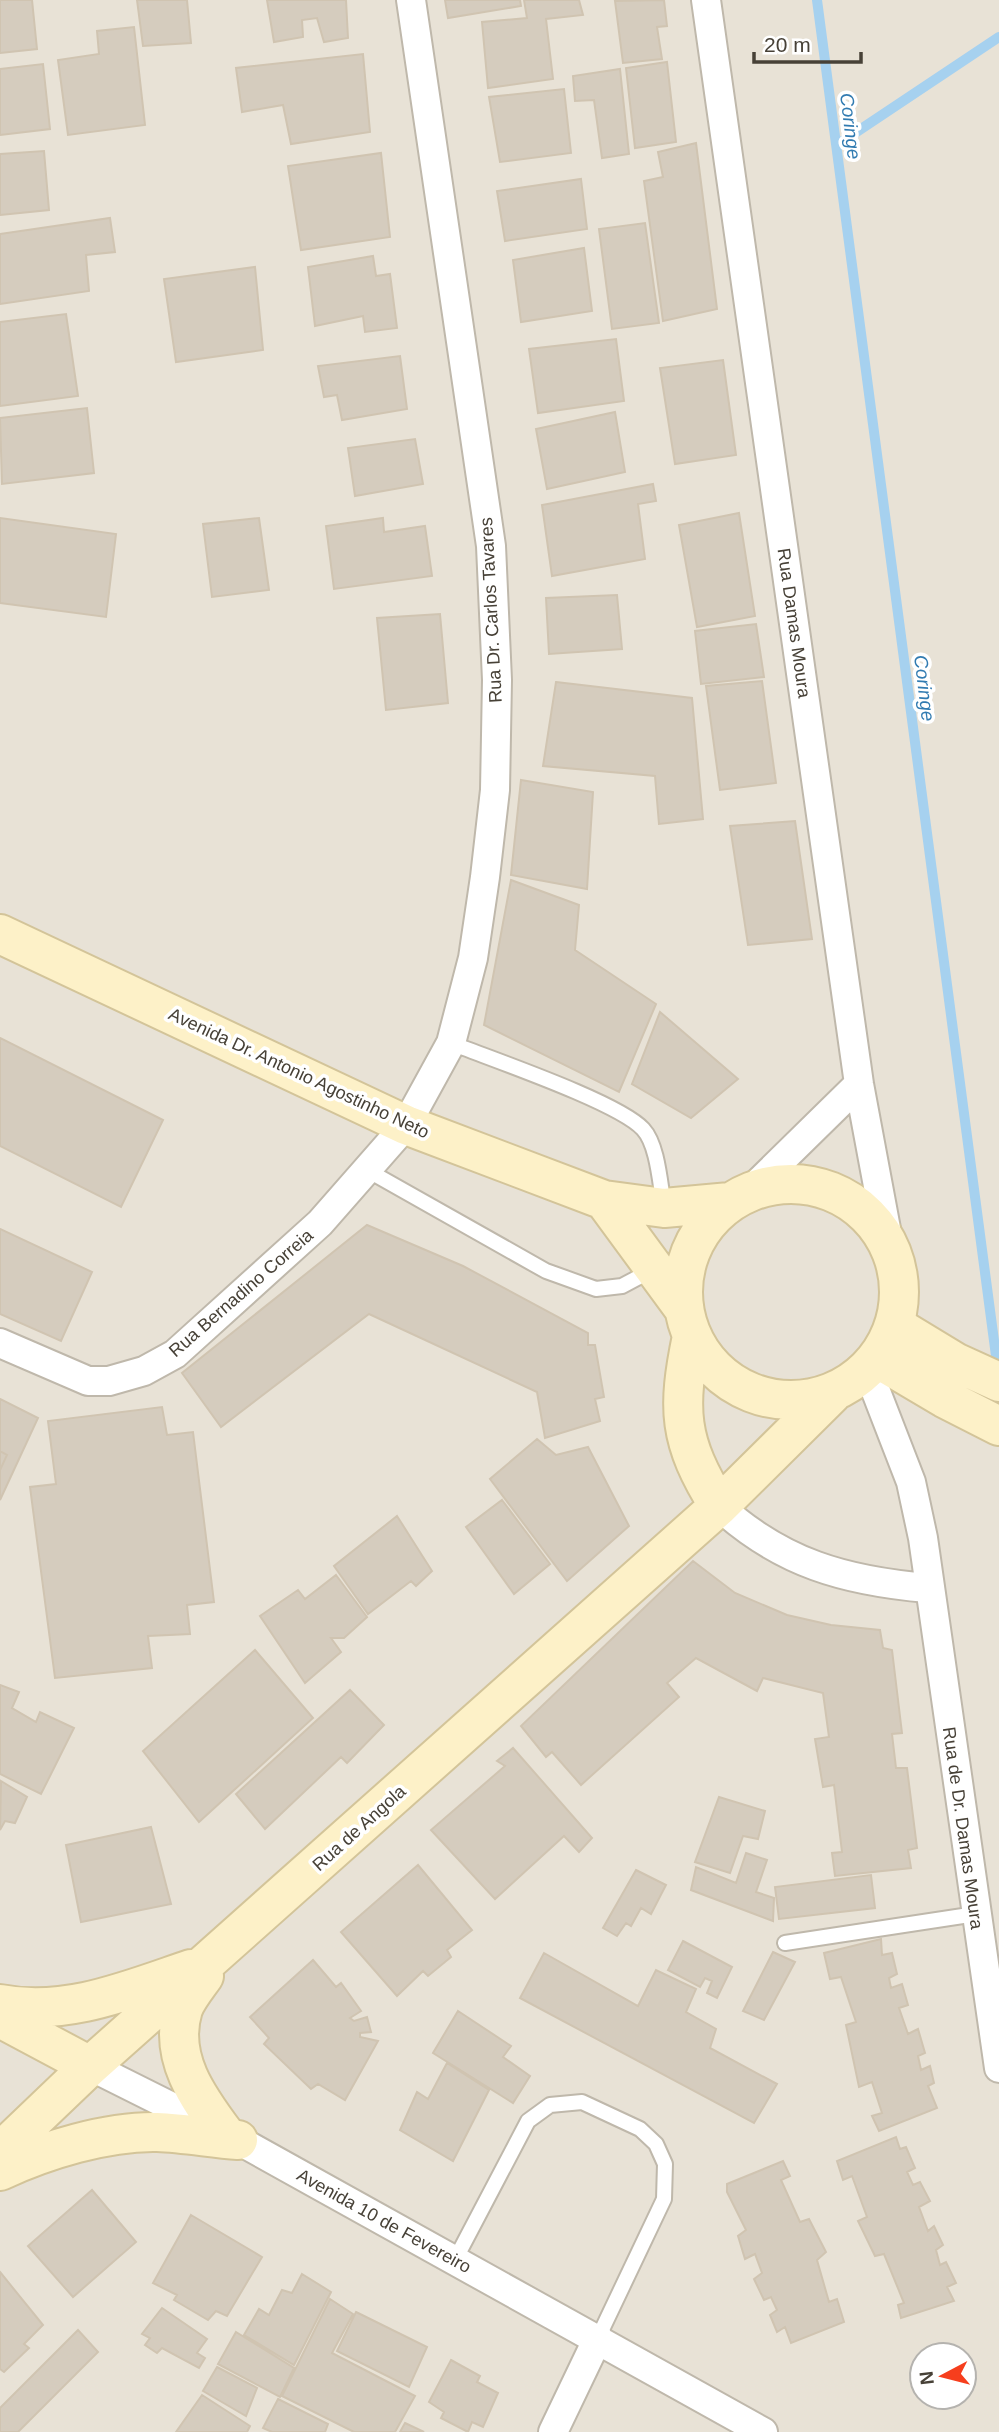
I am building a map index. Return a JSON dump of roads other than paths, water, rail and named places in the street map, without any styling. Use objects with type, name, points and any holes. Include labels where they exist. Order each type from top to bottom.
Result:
[{"type":"street","name":"Rua Dr. Carlos Tavares","points":[[406,1125],[451,1043],[473,958],[495,790],[498,680],[491,546],[411,0]]},
{"type":"street","name":"Rua Damas Moura","points":[[706,0],[859,1084],[889,1245]]},
{"type":"street","name":"Avenida Dr. Antonio Agostinho Neto","points":[[0,934],[406,1125],[604,1200],[664,1208],[740,1197]]},
{"type":"street","points":[[859,1084],[697,1238],[683,1285],[688,1322],[681,1417],[702,1479],[719,1506],[744,1528],[771,1546],[817,1568],[857,1580],[928,1588]]},
{"type":"street","name":"Rua Bernadino Correia","points":[[0,1343],[88,1381],[109,1381],[144,1371],[175,1354],[320,1223],[406,1125]]},
{"type":"street","points":[[604,1200],[688,1322],[706,1360],[726,1380],[751,1393],[777,1401],[805,1401],[832,1394],[873,1365],[894,1325],[895,1276],[889,1245],[877,1225],[841,1195],[796,1183],[740,1197]]},
{"type":"street","points":[[894,1325],[955,1362],[999,1382]]},
{"type":"street","points":[[873,1365],[999,1426]]},
{"type":"street","name":"Rua de Dr. Damas Moura","points":[[873,1365],[911,1482],[923,1538],[928,1588],[999,2067]]},
{"type":"street","name":"Rua de Angola","points":[[0,2152],[90,2066],[719,1506],[832,1394]]},
{"type":"street","points":[[0,2004],[16,2007],[69,2006],[212,1959]]},
{"type":"street","points":[[212,1959],[184,2007],[180,2028],[183,2062],[189,2082],[231,2137]]},
{"type":"street","name":"Avenida 10 de Fevereiro","points":[[0,2018],[231,2137],[598,2338],[762,2432]]},
{"type":"street","points":[[0,2171],[32,2156],[70,2145],[155,2132],[231,2137]]},
{"type":"street","points":[[553,2432],[598,2338]]},
{"type":"lane","points":[[451,1043],[607,1107],[643,1129],[656,1159],[664,1208]]},
{"type":"lane","points":[[367,1170],[546,1271],[596,1289],[622,1286],[653,1269]]},
{"type":"lane","points":[[785,1943],[976,1914]]},
{"type":"lane","points":[[455,2260],[528,2121],[536,2112],[557,2103],[582,2102],[640,2129],[656,2144],[665,2164],[664,2199],[598,2338]]},
{"type":"waterway","name":"Coringe","points":[[817,0],[998,1371]]},
{"type":"waterway","points":[[837,145],[999,37]]}]
